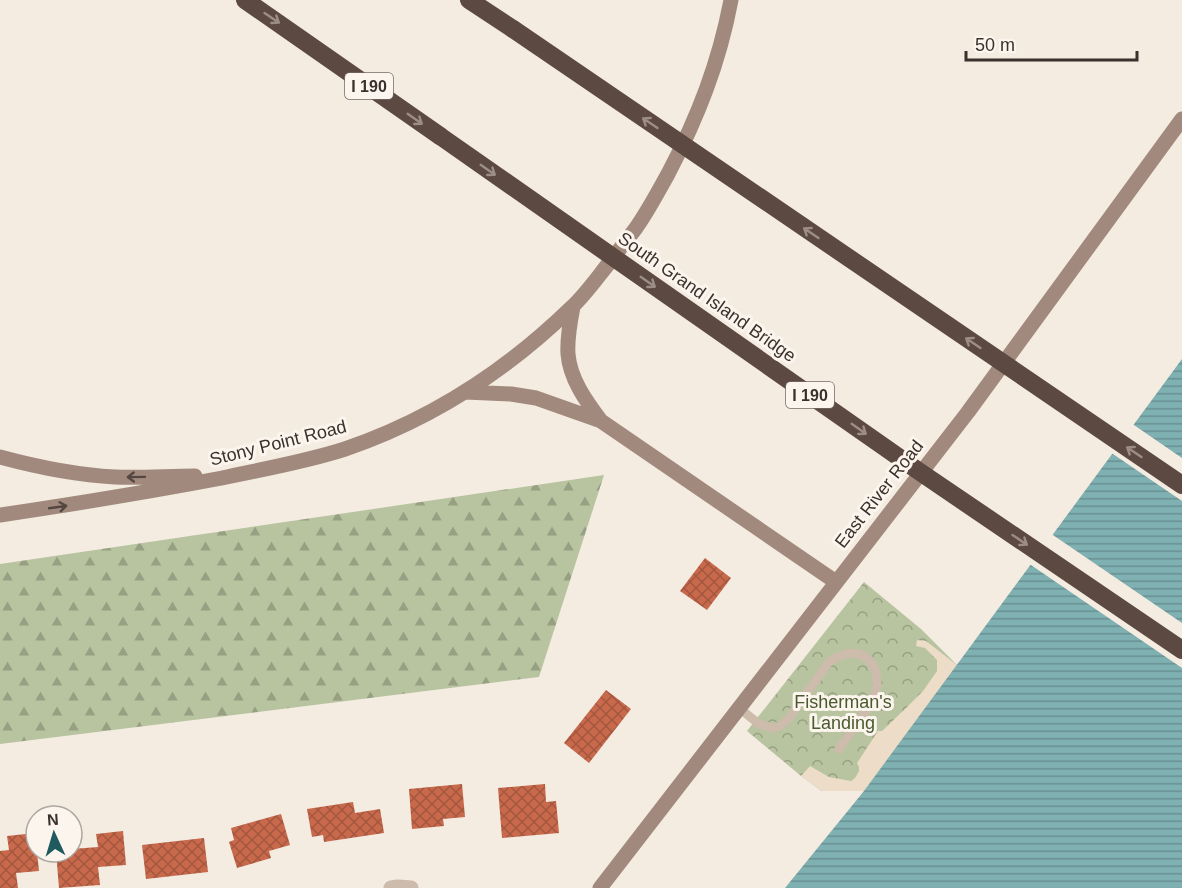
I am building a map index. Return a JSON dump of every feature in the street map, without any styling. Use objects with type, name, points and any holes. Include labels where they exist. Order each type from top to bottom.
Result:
[{"type":"highway","name":"South Grand Island Bridge","points":[[245,0],[920,472],[1182,650]]},
{"type":"highway","points":[[469,0],[1182,485]]},
{"type":"main road","name":"Stony Point Road","points":[[0,515],[163,489],[302,461],[345,449],[386,433],[421,417],[465,392],[510,360],[573,307],[637,227],[687,137],[705,95],[721,45],[731,0]]},
{"type":"main road","name":"East River Road","points":[[600,888],[968,412],[1182,118]]},
{"type":"main road","points":[[573,307],[568,353],[570,366],[585,399],[601,421]]},
{"type":"main road","points":[[465,392],[511,394],[536,398],[601,421],[836,582]]},
{"type":"main road","points":[[0,457],[29,465],[115,477],[237,475]]},
{"type":"street","points":[[391,888],[411,888]]},
{"type":"lane","points":[[739,708],[759,724],[773,729],[780,726],[789,718],[829,662],[848,654],[861,654],[870,660],[875,669],[877,688],[873,699],[839,749]]},
{"type":"green space","points":[[604,475],[539,677],[0,744],[0,564]]},
{"type":"green space","name":"Fisherman's Landing","points":[[864,582],[921,629],[957,665],[864,791],[822,791],[747,731]]},
{"type":"shaded area","points":[[917,640],[926,641],[957,665],[864,791],[822,791],[801,776],[810,766],[829,777],[851,781],[855,778],[859,771],[857,763],[878,731],[882,731],[923,691],[937,671],[937,660],[925,648],[916,646]]},
{"type":"water","points":[[1182,359],[1182,888],[785,888],[864,791]]},
{"type":"pier","points":[[1131,423],[1182,458],[1182,501],[1110,452]]},
{"type":"pier","points":[[1050,533],[1182,623],[1182,668],[1028,563]]},
{"type":"building","points":[[705,558],[731,578],[707,610],[680,591]]},
{"type":"building","points":[[606,690],[631,709],[589,763],[564,743]]},
{"type":"building","points":[[462,784],[465,817],[443,819],[444,826],[412,829],[409,789]]},
{"type":"building","points":[[545,784],[546,802],[556,801],[559,833],[502,838],[498,788]]},
{"type":"building","points":[[353,802],[355,813],[380,809],[384,833],[324,842],[323,835],[312,837],[307,809]]},
{"type":"building","points":[[281,814],[290,845],[269,851],[271,858],[237,868],[229,842],[234,840],[231,828]]},
{"type":"building","points":[[123,831],[126,865],[98,867],[100,885],[59,888],[57,864],[84,864],[84,848],[98,847],[96,834]]},
{"type":"building","points":[[24,834],[24,864],[38,864],[39,871],[16,873],[18,888],[0,888],[0,851],[9,850],[7,836]]},
{"type":"building","points":[[204,838],[208,872],[146,879],[142,845]]}]
